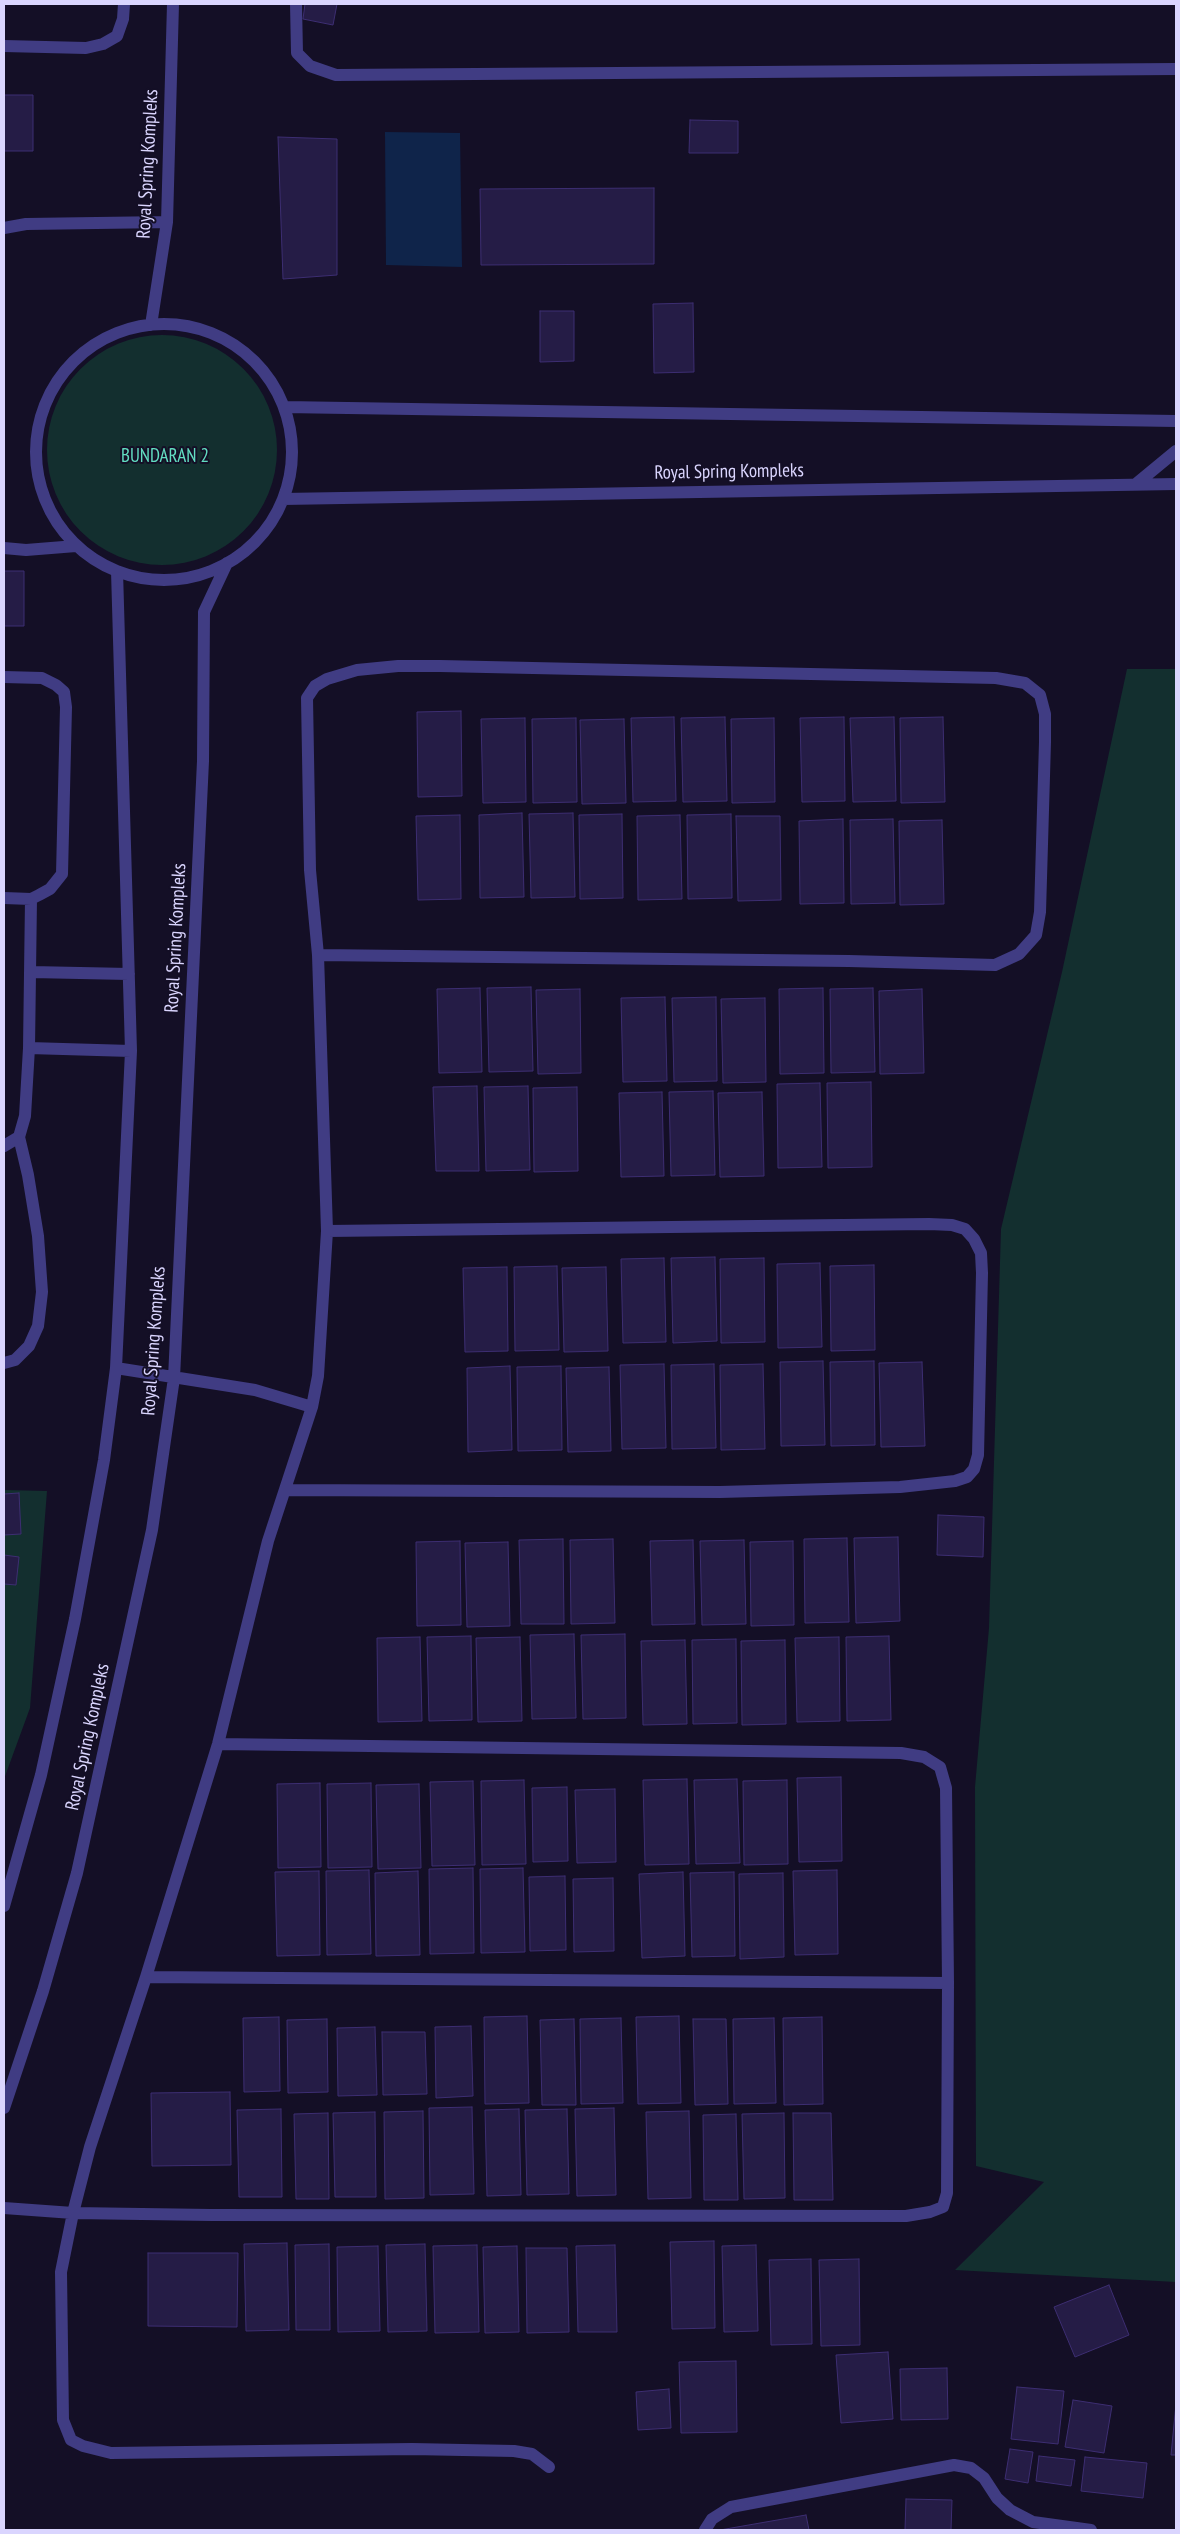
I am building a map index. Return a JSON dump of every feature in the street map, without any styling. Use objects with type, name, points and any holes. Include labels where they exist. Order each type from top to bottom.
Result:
[{"type":"street","points":[[4,46],[86,48],[103,44],[117,36],[123,20],[124,4]]},
{"type":"street","name":"Royal Spring Kompleks","points":[[151,325],[168,222],[173,4]]},
{"type":"street","points":[[296,4],[297,53],[310,66],[336,75],[1176,69]]},
{"type":"street","points":[[4,228],[26,224],[168,222]]},
{"type":"street","points":[[151,325],[175,325],[199,329],[221,338],[242,350],[259,366],[273,385],[284,407],[290,429],[292,453],[290,477],[283,499],[263,532],[250,546],[227,563],[200,574],[173,579],[144,578],[117,572],[95,560],[76,546],[59,527],[47,506],[39,483],[36,459],[36,435],[42,411],[52,389],[62,375],[84,352],[105,339],[127,330],[151,325]]},
{"type":"street","points":[[284,407],[1176,421]]},
{"type":"street","points":[[1136,484],[1176,451]]},
{"type":"street","name":"Royal Spring Kompleks","points":[[283,499],[1176,484]]},
{"type":"street","points":[[4,548],[26,550],[76,546]]},
{"type":"street","name":"Royal Spring Kompleks","points":[[4,2108],[43,1991],[77,1873],[152,1530],[174,1378],[203,762],[204,612],[227,563]]},
{"type":"street","name":"Royal Spring Kompleks","points":[[4,1906],[40,1775],[75,1619],[104,1460],[116,1368],[131,1051],[117,572]]},
{"type":"street","points":[[318,955],[849,961],[995,965],[1019,954],[1036,935],[1039,919],[1046,742],[1045,714],[1040,695],[1025,683],[996,678],[398,666],[357,670],[327,679],[315,686],[307,698],[310,870],[318,955],[327,1231],[318,1376],[312,1407],[268,1541],[218,1744],[146,1977],[90,2147],[61,2272],[63,2420],[71,2440],[111,2453],[412,2449],[514,2451],[532,2454],[549,2466]]},
{"type":"street","points":[[4,677],[42,678],[56,684],[64,692],[66,707],[62,874],[50,889],[31,898],[4,898]]},
{"type":"street","points":[[4,1363],[15,1360],[30,1346],[38,1326],[42,1292],[38,1236],[19,1137],[25,1116],[29,1048],[31,898]]},
{"type":"street","points":[[31,972],[129,974]]},
{"type":"street","points":[[29,1048],[131,1051]]},
{"type":"street","points":[[4,1146],[19,1137]]},
{"type":"street","points":[[285,1490],[720,1492],[900,1487],[955,1481],[967,1477],[974,1469],[978,1455],[981,1252],[974,1239],[965,1229],[952,1225],[919,1224],[327,1231]]},
{"type":"street","points":[[116,1368],[255,1390],[312,1407]]},
{"type":"street","points":[[4,2208],[74,2213],[906,2216],[930,2212],[943,2207],[948,2193],[946,1788],[940,1768],[924,1757],[901,1753],[218,1744]]},
{"type":"street","points":[[146,1977],[948,1983]]},
{"type":"street","points":[[704,2530],[712,2519],[731,2507],[954,2465],[971,2468],[984,2478],[996,2498],[1010,2510],[1033,2522],[1091,2530]]},
{"type":"green space","name":"BUNDARAN 2","points":[[151,335],[173,335],[206,343],[226,354],[244,368],[258,386],[269,406],[275,427],[277,450],[275,473],[269,494],[258,514],[244,532],[226,546],[206,557],[173,565],[151,565],[118,557],[98,546],[80,532],[66,514],[55,494],[47,461],[47,439],[55,406],[66,386],[80,368],[98,354],[118,343]]},
{"type":"green space","points":[[1127,669],[1176,669],[1176,2282],[955,2270],[1044,2182],[976,2166],[975,1787],[989,1628],[1001,1229],[1062,972]]},
{"type":"green space","points":[[4,1490],[47,1491],[30,1708],[4,1779]]},
{"type":"water","points":[[385,132],[460,133],[462,267],[386,265]]},
{"type":"building","points":[[305,4],[337,4],[333,25],[303,19]]},
{"type":"building","points":[[4,95],[33,95],[33,151],[4,151]]},
{"type":"building","points":[[690,120],[738,121],[738,153],[689,153]]},
{"type":"building","points":[[278,137],[337,139],[337,275],[283,279]]},
{"type":"building","points":[[654,188],[654,264],[481,265],[480,189]]},
{"type":"building","points":[[693,303],[694,372],[654,373],[653,304]]},
{"type":"building","points":[[540,311],[574,311],[574,361],[540,362]]},
{"type":"building","points":[[4,571],[24,571],[24,626],[4,626]]},
{"type":"building","points":[[461,711],[462,796],[418,797],[417,712]]},
{"type":"building","points":[[674,717],[676,801],[633,802],[631,718]]},
{"type":"building","points":[[725,717],[727,801],[683,802],[681,718]]},
{"type":"building","points":[[844,717],[845,801],[802,802],[800,718]]},
{"type":"building","points":[[894,717],[896,801],[853,802],[850,718]]},
{"type":"building","points":[[943,717],[945,802],[901,803],[900,718]]},
{"type":"building","points":[[525,718],[526,802],[483,803],[481,719]]},
{"type":"building","points":[[576,718],[577,802],[533,803],[532,719]]},
{"type":"building","points":[[774,718],[775,802],[732,803],[731,719]]},
{"type":"building","points":[[624,719],[626,803],[582,804],[580,720]]},
{"type":"building","points":[[522,813],[524,897],[480,898],[479,815]]},
{"type":"building","points":[[573,813],[575,897],[531,898],[529,814]]},
{"type":"building","points":[[622,814],[623,898],[580,899],[579,815]]},
{"type":"building","points":[[731,814],[732,898],[688,899],[687,815]]},
{"type":"building","points":[[460,815],[461,899],[418,900],[416,816]]},
{"type":"building","points":[[680,815],[682,899],[638,900],[637,816]]},
{"type":"building","points":[[736,816],[780,816],[781,900],[738,901]]},
{"type":"building","points":[[843,819],[844,903],[800,904],[799,821]]},
{"type":"building","points":[[893,819],[895,903],[851,904],[850,820]]},
{"type":"building","points":[[942,820],[944,904],[900,905],[899,821]]},
{"type":"building","points":[[531,987],[533,1071],[489,1072],[487,988]]},
{"type":"building","points":[[480,988],[482,1072],[439,1073],[437,989]]},
{"type":"building","points":[[823,988],[824,1073],[780,1074],[779,989]]},
{"type":"building","points":[[873,988],[875,1072],[831,1073],[830,989]]},
{"type":"building","points":[[580,989],[581,1073],[538,1074],[536,990]]},
{"type":"building","points":[[922,989],[924,1073],[880,1074],[879,991]]},
{"type":"building","points":[[665,997],[667,1081],[623,1082],[621,998]]},
{"type":"building","points":[[716,997],[717,1081],[674,1082],[672,998]]},
{"type":"building","points":[[765,998],[766,1082],[723,1083],[721,999]]},
{"type":"building","points":[[871,1082],[872,1167],[828,1168],[827,1083]]},
{"type":"building","points":[[820,1083],[822,1167],[778,1168],[777,1084]]},
{"type":"building","points":[[477,1086],[479,1171],[436,1171],[433,1087]]},
{"type":"building","points":[[528,1086],[530,1170],[486,1171],[484,1087]]},
{"type":"building","points":[[577,1087],[578,1171],[534,1172],[533,1088]]},
{"type":"building","points":[[713,1091],[715,1175],[671,1176],[669,1092]]},
{"type":"building","points":[[662,1092],[664,1176],[621,1177],[619,1093]]},
{"type":"building","points":[[762,1092],[764,1176],[720,1177],[718,1093]]},
{"type":"building","points":[[715,1257],[717,1341],[673,1343],[671,1258]]},
{"type":"building","points":[[664,1258],[666,1342],[623,1343],[621,1259]]},
{"type":"building","points":[[764,1258],[765,1342],[721,1343],[720,1259]]},
{"type":"building","points":[[820,1263],[822,1347],[778,1348],[777,1264]]},
{"type":"building","points":[[874,1265],[875,1350],[831,1351],[830,1266]]},
{"type":"building","points":[[557,1266],[559,1350],[515,1351],[514,1267]]},
{"type":"building","points":[[507,1267],[508,1351],[465,1352],[463,1268]]},
{"type":"building","points":[[606,1267],[608,1351],[564,1352],[562,1268]]},
{"type":"building","points":[[823,1361],[825,1445],[781,1446],[780,1362]]},
{"type":"building","points":[[874,1361],[875,1445],[831,1446],[830,1362]]},
{"type":"building","points":[[922,1362],[925,1446],[881,1447],[879,1363]]},
{"type":"building","points":[[664,1364],[666,1448],[622,1449],[620,1365]]},
{"type":"building","points":[[714,1364],[716,1448],[672,1449],[671,1365]]},
{"type":"building","points":[[763,1364],[765,1449],[721,1450],[720,1365]]},
{"type":"building","points":[[510,1366],[512,1450],[468,1452],[467,1368]]},
{"type":"building","points":[[561,1366],[562,1450],[518,1451],[517,1367]]},
{"type":"building","points":[[609,1367],[611,1451],[568,1452],[566,1368]]},
{"type":"building","points":[[19,1493],[21,1534],[4,1535],[4,1494]]},
{"type":"building","points":[[938,1515],[984,1517],[983,1557],[937,1555]]},
{"type":"building","points":[[898,1537],[900,1621],[856,1623],[854,1538]]},
{"type":"building","points":[[847,1538],[849,1622],[805,1623],[804,1539]]},
{"type":"building","points":[[563,1539],[564,1624],[521,1624],[519,1540]]},
{"type":"building","points":[[613,1539],[615,1623],[571,1624],[570,1540]]},
{"type":"building","points":[[693,1540],[695,1624],[652,1625],[650,1541]]},
{"type":"building","points":[[744,1540],[746,1624],[702,1625],[700,1541]]},
{"type":"building","points":[[460,1541],[461,1625],[417,1626],[416,1542]]},
{"type":"building","points":[[793,1541],[794,1625],[751,1626],[750,1542]]},
{"type":"building","points":[[508,1542],[510,1626],[467,1627],[465,1543]]},
{"type":"building","points":[[4,1555],[19,1557],[16,1585],[4,1584]]},
{"type":"building","points":[[574,1634],[576,1718],[532,1719],[530,1635]]},
{"type":"building","points":[[625,1634],[626,1718],[583,1719],[581,1635]]},
{"type":"building","points":[[471,1636],[472,1720],[429,1721],[427,1637]]},
{"type":"building","points":[[889,1636],[891,1720],[847,1721],[846,1637]]},
{"type":"building","points":[[420,1637],[422,1721],[378,1722],[377,1638]]},
{"type":"building","points":[[520,1637],[522,1721],[478,1722],[476,1638]]},
{"type":"building","points":[[839,1637],[840,1721],[797,1722],[795,1638]]},
{"type":"building","points":[[736,1639],[737,1723],[693,1724],[692,1640]]},
{"type":"building","points":[[685,1640],[687,1724],[643,1725],[641,1641]]},
{"type":"building","points":[[785,1640],[786,1724],[742,1725],[741,1641]]},
{"type":"building","points":[[841,1777],[842,1861],[799,1862],[797,1778]]},
{"type":"building","points":[[687,1779],[689,1864],[645,1865],[643,1780]]},
{"type":"building","points":[[737,1779],[740,1863],[696,1864],[694,1780]]},
{"type":"building","points":[[524,1780],[526,1864],[482,1865],[481,1781]]},
{"type":"building","points":[[787,1780],[788,1864],[744,1865],[743,1781]]},
{"type":"building","points":[[473,1781],[475,1865],[432,1866],[430,1782]]},
{"type":"building","points":[[320,1783],[321,1867],[278,1868],[277,1784]]},
{"type":"building","points":[[371,1783],[372,1867],[328,1868],[327,1784]]},
{"type":"building","points":[[419,1784],[421,1868],[378,1869],[376,1785]]},
{"type":"building","points":[[567,1787],[568,1861],[533,1862],[532,1788]]},
{"type":"building","points":[[615,1789],[616,1862],[577,1863],[575,1790]]},
{"type":"building","points":[[473,1868],[474,1953],[430,1954],[429,1869]]},
{"type":"building","points":[[523,1868],[525,1952],[481,1953],[480,1869]]},
{"type":"building","points":[[369,1870],[371,1954],[327,1955],[326,1871]]},
{"type":"building","points":[[837,1870],[838,1954],[795,1955],[793,1871]]},
{"type":"building","points":[[319,1871],[320,1955],[277,1956],[275,1872]]},
{"type":"building","points":[[418,1871],[420,1955],[376,1956],[375,1873]]},
{"type":"building","points":[[683,1872],[685,1956],[642,1958],[639,1874]]},
{"type":"building","points":[[734,1872],[735,1956],[692,1957],[690,1873]]},
{"type":"building","points":[[783,1873],[784,1957],[740,1959],[739,1874]]},
{"type":"building","points":[[565,1876],[566,1950],[530,1951],[529,1877]]},
{"type":"building","points":[[613,1878],[614,1951],[574,1952],[573,1879]]},
{"type":"building","points":[[527,2016],[529,2103],[485,2104],[484,2017]]},
{"type":"building","points":[[679,2016],[681,2103],[638,2104],[636,2017]]},
{"type":"building","points":[[279,2017],[280,2091],[244,2092],[243,2018]]},
{"type":"building","points":[[822,2017],[823,2104],[784,2105],[783,2018]]},
{"type":"building","points":[[621,2018],[623,2103],[581,2104],[580,2019]]},
{"type":"building","points":[[774,2018],[776,2103],[734,2104],[733,2019]]},
{"type":"building","points":[[327,2019],[328,2092],[288,2093],[287,2020]]},
{"type":"building","points":[[574,2019],[576,2105],[542,2105],[540,2020]]},
{"type":"building","points":[[693,2019],[726,2019],[728,2104],[695,2105]]},
{"type":"building","points":[[471,2026],[473,2096],[436,2098],[435,2027]]},
{"type":"building","points":[[375,2027],[377,2095],[338,2096],[337,2028]]},
{"type":"building","points":[[382,2032],[425,2032],[427,2094],[383,2095]]},
{"type":"building","points":[[230,2092],[231,2165],[152,2166],[151,2093]]},
{"type":"building","points":[[472,2107],[474,2194],[430,2195],[429,2108]]},
{"type":"building","points":[[614,2108],[616,2195],[577,2196],[575,2109]]},
{"type":"building","points":[[281,2109],[282,2197],[239,2197],[237,2110]]},
{"type":"building","points":[[519,2109],[521,2195],[487,2196],[485,2110]]},
{"type":"building","points":[[567,2109],[569,2194],[527,2195],[525,2110]]},
{"type":"building","points":[[423,2111],[424,2198],[385,2199],[384,2112]]},
{"type":"building","points":[[689,2111],[691,2198],[648,2199],[646,2112]]},
{"type":"building","points":[[375,2112],[376,2197],[335,2197],[333,2113]]},
{"type":"building","points":[[328,2113],[329,2199],[296,2199],[294,2114]]},
{"type":"building","points":[[784,2113],[785,2198],[744,2199],[742,2114]]},
{"type":"building","points":[[793,2113],[831,2113],[833,2200],[794,2200]]},
{"type":"building","points":[[736,2114],[738,2200],[704,2200],[703,2115]]},
{"type":"building","points":[[714,2241],[715,2328],[672,2329],[670,2242]]},
{"type":"building","points":[[287,2243],[289,2330],[246,2331],[244,2244]]},
{"type":"building","points":[[329,2244],[330,2330],[296,2330],[295,2245]]},
{"type":"building","points":[[425,2244],[427,2331],[388,2332],[386,2245]]},
{"type":"building","points":[[477,2245],[479,2332],[435,2333],[433,2246]]},
{"type":"building","points":[[615,2245],[617,2332],[578,2332],[576,2246]]},
{"type":"building","points":[[756,2245],[758,2331],[724,2332],[722,2246]]},
{"type":"building","points":[[378,2246],[380,2331],[338,2332],[337,2247]]},
{"type":"building","points":[[517,2246],[519,2332],[485,2333],[483,2247]]},
{"type":"building","points":[[526,2248],[567,2248],[569,2332],[527,2333]]},
{"type":"building","points":[[148,2253],[238,2253],[237,2327],[148,2326]]},
{"type":"building","points":[[811,2259],[812,2344],[771,2345],[769,2260]]},
{"type":"building","points":[[859,2259],[860,2345],[821,2346],[819,2260]]},
{"type":"building","points":[[1109,2285],[1129,2335],[1075,2357],[1054,2307]]},
{"type":"building","points":[[888,2352],[893,2419],[841,2423],[836,2355]]},
{"type":"building","points":[[736,2361],[737,2432],[681,2433],[679,2362]]},
{"type":"building","points":[[947,2368],[948,2419],[901,2420],[900,2369]]},
{"type":"building","points":[[1017,2387],[1064,2391],[1058,2444],[1011,2439]]},
{"type":"building","points":[[669,2389],[671,2428],[638,2430],[636,2392]]},
{"type":"building","points":[[1073,2400],[1112,2406],[1104,2453],[1065,2447]]},
{"type":"building","points":[[1176,2404],[1176,2455],[1171,2455]]},
{"type":"building","points":[[1010,2449],[1033,2452],[1028,2483],[1005,2479]]},
{"type":"building","points":[[1039,2456],[1075,2460],[1071,2486],[1036,2481]]},
{"type":"building","points":[[1085,2457],[1147,2463],[1143,2498],[1081,2491]]},
{"type":"building","points":[[906,2499],[952,2500],[951,2530],[905,2530]]},
{"type":"building","points":[[806,2515],[809,2530],[720,2530]]}]
